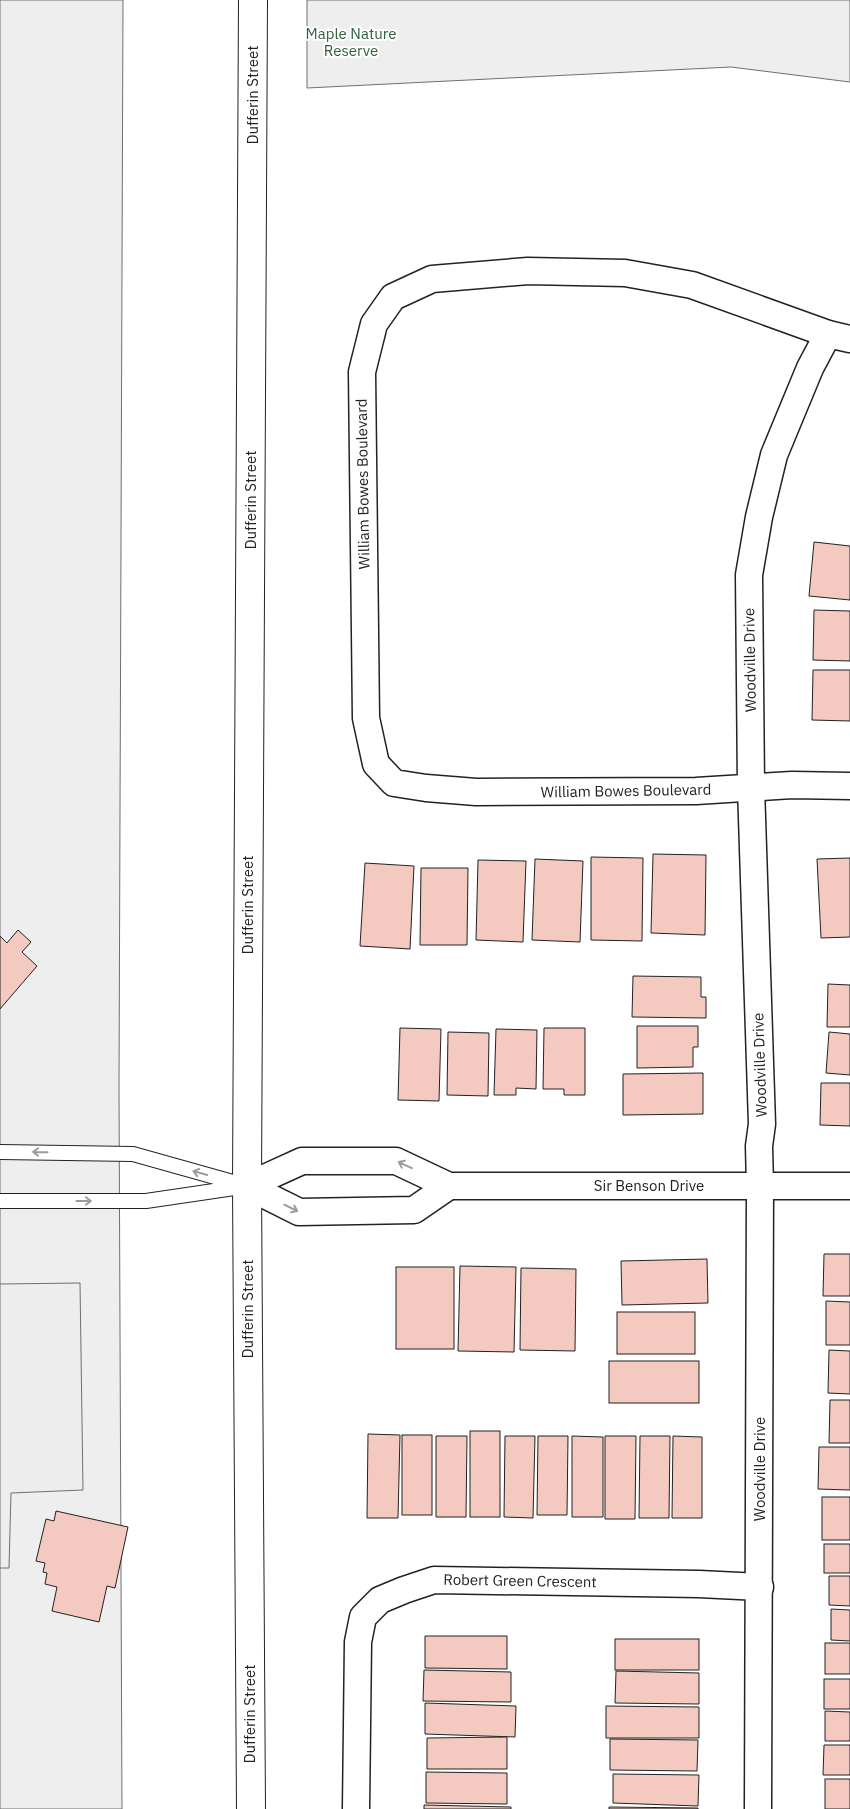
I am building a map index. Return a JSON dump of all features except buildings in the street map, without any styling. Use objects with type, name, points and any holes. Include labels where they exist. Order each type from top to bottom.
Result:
[{"type":"main road","name":"Dufferin Street","points":[[251,1809],[247,1186],[253,0]]},
{"type":"street","name":"William Bowes Boulevard","points":[[839,336],[692,285],[625,273],[518,272],[432,279],[393,298],[374,324],[362,372],[366,718],[376,764],[394,783],[426,788],[476,792],[696,791],[752,787],[850,786]]},
{"type":"street","name":"Woodville Drive","points":[[758,1809],[760,1587],[759,1146],[762,1124],[752,787],[749,575],[759,517],[774,455],[810,368],[839,336]]},
{"type":"street","name":"Sir Benson Drive","points":[[247,1186],[302,1161],[396,1161],[449,1186],[850,1186]]},
{"type":"street","points":[[247,1186],[300,1212],[414,1210],[449,1186]]},
{"type":"street","name":"Robert Green Crescent","points":[[356,1809],[358,1642],[363,1617],[380,1600],[434,1580],[699,1584],[760,1587]]},
{"type":"lane","points":[[0,1152],[134,1154],[247,1186]]},
{"type":"lane","points":[[0,1201],[146,1201],[247,1186]]},
{"type":"green space","points":[[0,0],[123,0],[119,1088],[122,1809],[0,1809]]},
{"type":"green space","name":"Maple Nature Reserve","points":[[307,0],[850,0],[850,82],[731,67],[307,88]]},
{"type":"shaded area","points":[[80,1283],[83,1490],[11,1493],[9,1568],[0,1568],[0,1284]]}]
